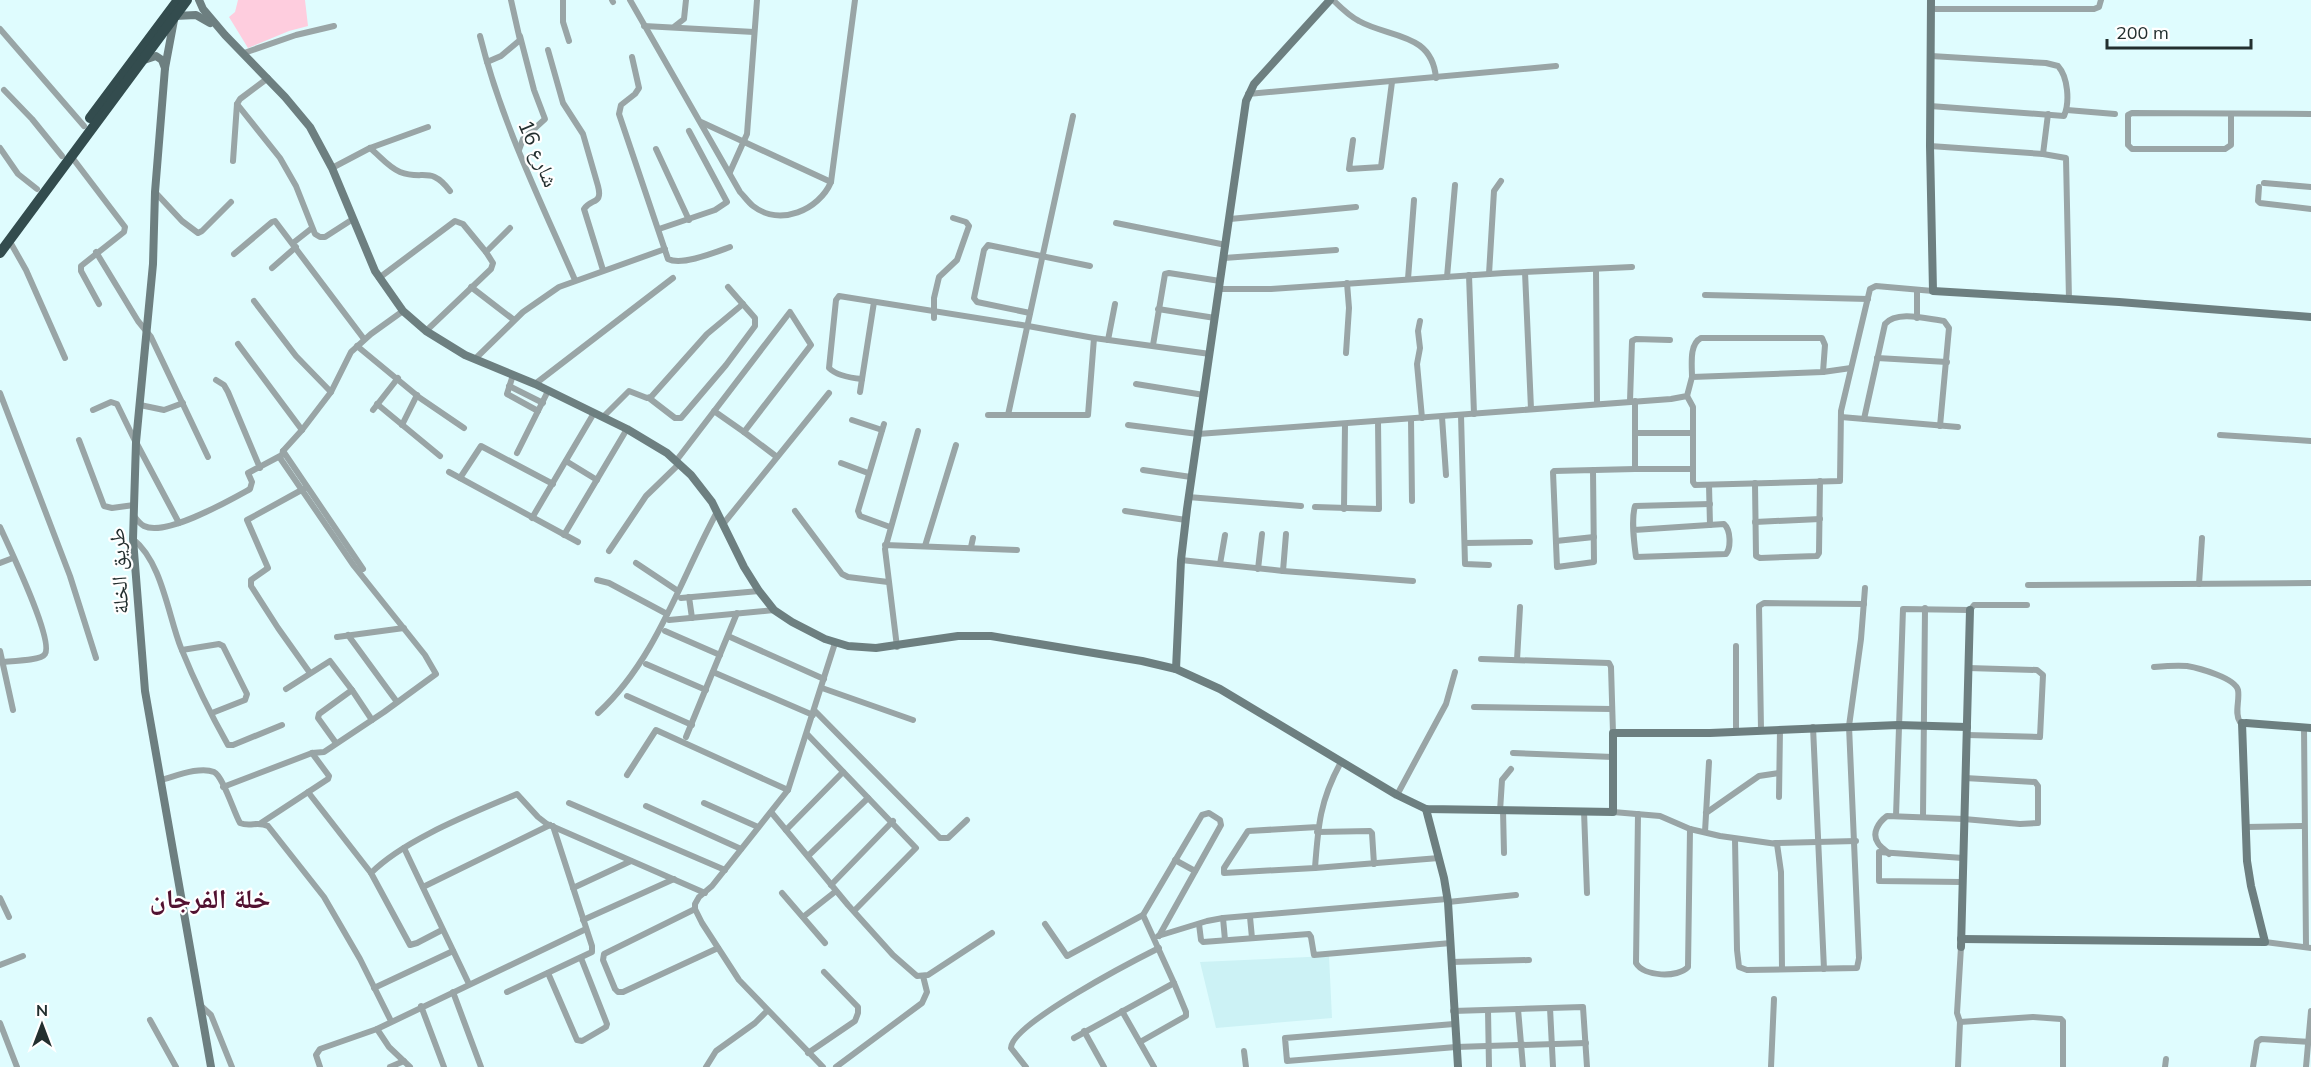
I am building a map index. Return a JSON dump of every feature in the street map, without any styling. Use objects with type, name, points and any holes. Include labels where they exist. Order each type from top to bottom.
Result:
[{"type":"highway","points":[[5,241],[66,156],[84,126],[178,0]]},
{"type":"highway","points":[[0,253],[37,189],[142,61],[187,0]]},
{"type":"street","points":[[199,0],[203,9],[225,35]]},
{"type":"street","points":[[511,0],[527,64],[545,119],[523,139],[519,150]]},
{"type":"street","points":[[563,0],[563,22],[569,41]]},
{"type":"street","points":[[630,0],[740,192],[752,206],[764,212],[781,215],[796,213],[815,204],[826,194],[831,182],[855,0]]},
{"type":"street","points":[[672,27],[684,19],[686,0]]},
{"type":"street","points":[[730,172],[747,134],[757,0]]},
{"type":"street","points":[[1176,669],[1181,560],[1188,497],[1248,94],[1261,76],[1332,0],[1360,22],[1409,39],[1432,59],[1436,78]]},
{"type":"street","points":[[1933,291],[1930,146],[1931,5],[2094,9],[2099,8],[2101,0]]},
{"type":"street","points":[[174,18],[188,14],[200,16],[225,35],[268,78],[310,127],[332,168],[379,278],[403,311],[426,331],[465,355],[535,384],[627,429],[649,441],[677,462],[691,475],[717,511],[744,567],[759,591],[774,610],[811,633],[835,643],[858,647],[897,647],[958,636],[991,636],[1142,661],[1176,669],[1220,689],[1397,795],[1426,809],[1612,812],[1665,817],[1690,829],[1735,839],[1774,843],[1856,841]]},
{"type":"street","name":"طريق الخلة","points":[[174,18],[165,68],[155,192],[153,264],[136,442],[133,539],[145,691],[209,1066]]},
{"type":"street","points":[[244,53],[296,35],[334,26]]},
{"type":"street","points":[[644,26],[754,32]]},
{"type":"street","points":[[0,29],[84,126]]},
{"type":"street","name":"شارع 16","points":[[480,36],[519,150],[575,280]]},
{"type":"street","points":[[487,62],[501,56],[520,40],[520,36]]},
{"type":"street","points":[[548,50],[563,103],[583,134],[600,192],[598,199],[584,209],[603,270]]},
{"type":"street","points":[[142,61],[156,56],[162,60],[165,68]]},
{"type":"street","points":[[1930,106],[2064,116],[2067,110],[2066,78],[2058,66],[2046,63],[1931,56]]},
{"type":"street","points":[[632,57],[639,88],[621,105],[619,114],[668,259],[673,261],[703,256],[730,246]]},
{"type":"street","points":[[1248,94],[1556,66]]},
{"type":"street","points":[[232,161],[237,104],[240,99],[268,78]]},
{"type":"street","points":[[1353,140],[1349,169],[1381,167],[1392,82]]},
{"type":"street","points":[[4,90],[66,156],[125,227],[124,232],[83,262],[80,269],[99,304]]},
{"type":"street","points":[[237,104],[280,158],[296,186],[315,234],[323,237],[352,219]]},
{"type":"street","points":[[2067,110],[2115,114]]},
{"type":"street","points":[[2231,114],[2231,145],[2225,149],[2132,148],[2128,145],[2130,113],[2311,114]]},
{"type":"street","points":[[2043,154],[2048,114]]},
{"type":"street","points":[[1008,415],[1073,116]]},
{"type":"street","points":[[700,121],[831,182]]},
{"type":"street","points":[[332,168],[370,148],[428,128]]},
{"type":"street","points":[[659,229],[725,206],[727,202],[689,131]]},
{"type":"street","points":[[1930,146],[2064,156],[2067,160],[2069,300]]},
{"type":"street","points":[[0,148],[18,174],[37,189]]},
{"type":"street","points":[[370,148],[393,168],[408,174],[435,176],[450,191]]},
{"type":"street","points":[[656,149],[689,220]]},
{"type":"street","points":[[1488,274],[1494,191],[1502,181]]},
{"type":"street","points":[[1447,277],[1455,185]]},
{"type":"street","points":[[2311,187],[2261,185],[2258,201],[2311,208]]},
{"type":"street","points":[[155,192],[182,221],[198,233],[231,202]]},
{"type":"street","points":[[1408,279],[1414,200]]},
{"type":"street","points":[[1230,219],[1356,207]]},
{"type":"street","points":[[934,318],[934,298],[939,277],[957,260],[969,226],[966,222],[953,218]]},
{"type":"street","points":[[234,254],[274,220],[364,339]]},
{"type":"street","points":[[379,278],[455,221],[462,224],[486,252],[493,266],[426,331]]},
{"type":"street","points":[[1116,223],[1226,245]]},
{"type":"street","points":[[272,268],[312,228]]},
{"type":"street","points":[[486,252],[510,228]]},
{"type":"street","points":[[5,241],[26,270],[65,358]]},
{"type":"street","points":[[1030,313],[976,302],[974,294],[984,250],[988,245],[1090,266]]},
{"type":"street","points":[[476,359],[514,320],[540,299],[575,280],[665,249]]},
{"type":"street","points":[[1224,258],[1336,250]]},
{"type":"street","points":[[96,252],[138,321],[146,328],[208,457]]},
{"type":"street","points":[[1153,345],[1164,277],[1167,273],[1220,285],[1271,289],[1469,275],[1632,267]]},
{"type":"street","points":[[1596,268],[1597,404]]},
{"type":"street","points":[[1525,272],[1531,409]]},
{"type":"street","points":[[1469,275],[1474,414]]},
{"type":"street","points":[[535,384],[673,278]]},
{"type":"street","points":[[1346,353],[1349,308],[1347,283]]},
{"type":"street","points":[[1823,372],[1825,345],[1822,338],[1701,338],[1696,341],[1693,346],[1692,377],[1687,396],[1693,407],[1692,469],[1694,484],[1838,481],[1841,479],[1841,417],[1870,289],[1874,286],[2118,302],[2311,318]]},
{"type":"street","points":[[471,287],[514,320]]},
{"type":"street","points":[[603,417],[629,391],[649,398],[675,418],[681,418],[689,411],[755,326],[755,318],[728,287]]},
{"type":"street","points":[[1917,290],[1917,318]]},
{"type":"street","points":[[862,379],[833,372],[829,368],[836,300],[842,295],[1094,338],[1210,354]]},
{"type":"street","points":[[1705,295],[1868,299]]},
{"type":"street","points":[[254,301],[296,356],[331,392]]},
{"type":"street","points":[[860,392],[874,302]]},
{"type":"street","points":[[649,398],[707,334],[743,304]]},
{"type":"street","points":[[1108,340],[1115,304]]},
{"type":"street","points":[[1158,309],[1215,318]]},
{"type":"street","points":[[134,516],[141,524],[148,527],[179,523],[250,489],[252,482],[248,473],[279,458],[331,392],[347,358],[357,346],[403,311]]},
{"type":"street","points":[[609,551],[646,496],[677,462],[790,312],[811,345],[744,432]]},
{"type":"street","points":[[1864,419],[1885,324],[1897,316],[1944,321],[1948,325],[1947,362],[1940,426]]},
{"type":"street","points":[[1420,321],[1418,331],[1420,348],[1417,364],[1422,418]]},
{"type":"street","points":[[988,416],[1089,415],[1094,338]]},
{"type":"street","points":[[1635,469],[1632,341],[1636,339],[1670,340]]},
{"type":"street","points":[[238,344],[302,430]]},
{"type":"street","points":[[357,346],[417,395],[464,428]]},
{"type":"street","points":[[1877,357],[1947,362]]},
{"type":"street","points":[[1692,377],[1823,372],[1851,368]]},
{"type":"street","points":[[513,375],[507,394],[538,411]]},
{"type":"street","points":[[399,378],[375,407],[402,425],[440,456]]},
{"type":"street","points":[[216,380],[224,385],[228,392],[260,468]]},
{"type":"street","points":[[1136,384],[1204,395]]},
{"type":"street","points":[[509,386],[543,403]]},
{"type":"street","points":[[516,453],[548,391]]},
{"type":"street","points":[[0,393],[70,576],[96,658]]},
{"type":"street","points":[[724,523],[829,393]]},
{"type":"street","points":[[402,425],[417,395]]},
{"type":"street","points":[[1128,425],[1198,434],[1442,417],[1687,396]]},
{"type":"street","points":[[93,410],[111,402],[117,404],[179,523]]},
{"type":"street","points":[[140,405],[164,410],[183,403]]},
{"type":"street","points":[[714,411],[777,457]]},
{"type":"street","points":[[532,518],[594,413]]},
{"type":"street","points":[[1461,415],[1466,565],[1489,565]]},
{"type":"street","points":[[1442,417],[1446,476]]},
{"type":"street","points":[[1841,417],[1958,427]]},
{"type":"street","points":[[1410,419],[1412,501]]},
{"type":"street","points":[[852,420],[883,427],[858,514],[890,527]]},
{"type":"street","points":[[1315,507],[1378,510],[1380,508],[1378,421]]},
{"type":"street","points":[[1344,508],[1345,423]]},
{"type":"street","points":[[564,535],[627,429]]},
{"type":"street","points":[[897,647],[885,545],[918,431]]},
{"type":"street","points":[[1635,433],[1693,433]]},
{"type":"street","points":[[2220,435],[2311,441]]},
{"type":"street","points":[[79,440],[104,506],[112,508],[134,505]]},
{"type":"street","points":[[925,546],[956,445]]},
{"type":"street","points":[[460,478],[480,446],[553,484]]},
{"type":"street","points":[[224,787],[312,753],[324,752],[436,674],[425,655],[354,566],[283,451]]},
{"type":"street","points":[[279,458],[304,488],[363,569]]},
{"type":"street","points":[[566,461],[597,480]]},
{"type":"street","points":[[841,463],[868,473]]},
{"type":"street","points":[[1593,470],[1594,562],[1558,568],[1556,566],[1553,472],[1593,470],[1635,469],[1692,469]]},
{"type":"street","points":[[1143,470],[1191,477]]},
{"type":"street","points":[[449,472],[578,542]]},
{"type":"street","points":[[1755,483],[1756,557],[1817,556],[1819,553],[1820,481]]},
{"type":"street","points":[[1709,485],[1710,525]]},
{"type":"street","points":[[304,488],[247,520],[268,568],[250,583],[310,673]]},
{"type":"street","points":[[1188,497],[1301,506]]},
{"type":"street","points":[[1634,530],[1722,524],[1728,527],[1729,549],[1727,554],[1638,558],[1635,554],[1634,530],[1634,510],[1637,506],[1710,504]]},
{"type":"street","points":[[598,713],[623,689],[668,617],[717,511]]},
{"type":"street","points":[[795,511],[842,574],[848,577],[888,582]]},
{"type":"street","points":[[1125,511],[1186,520]]},
{"type":"street","points":[[1755,522],[1820,519]]},
{"type":"street","points":[[0,527],[37,612],[47,647],[45,654],[39,658],[2,662]]},
{"type":"street","points":[[1258,569],[1262,534]]},
{"type":"street","points":[[1283,571],[1286,534]]},
{"type":"street","points":[[1220,564],[1225,535]]},
{"type":"street","points":[[1556,541],[1594,537]]},
{"type":"street","points":[[971,547],[973,538]]},
{"type":"street","points":[[2199,584],[2202,538]]},
{"type":"street","points":[[133,539],[149,556],[164,593],[182,650],[230,746],[282,725]]},
{"type":"street","points":[[1465,543],[1530,542]]},
{"type":"street","points":[[885,545],[1017,550]]},
{"type":"street","points":[[0,563],[13,558]]},
{"type":"street","points":[[1181,560],[1258,569],[1413,581]]},
{"type":"street","points":[[636,563],[679,595],[689,597],[759,591]]},
{"type":"street","points":[[597,580],[609,583],[668,617],[692,618],[774,610]]},
{"type":"street","points":[[2028,585],[2311,583]]},
{"type":"street","points":[[1735,839],[1737,964],[1739,967],[1747,970],[1855,969],[1858,966],[1856,841],[1849,726],[1865,588]]},
{"type":"street","points":[[689,597],[692,618]]},
{"type":"street","points":[[1761,730],[1759,606],[1764,603],[1864,604]]},
{"type":"street","points":[[1958,1067],[1960,1022],[1957,1013],[1970,610],[1974,605],[2027,605]]},
{"type":"street","points":[[1517,660],[1520,607]]},
{"type":"street","points":[[1896,816],[1902,610],[1904,608],[1925,608],[1970,610]]},
{"type":"street","points":[[1923,817],[1922,726],[1925,608]]},
{"type":"street","points":[[686,738],[737,614]]},
{"type":"street","points":[[337,637],[404,628]]},
{"type":"street","points":[[665,632],[720,655]]},
{"type":"street","points":[[348,635],[397,702]]},
{"type":"street","points":[[728,636],[824,679]]},
{"type":"street","points":[[823,1067],[739,980],[695,909],[696,900],[725,870],[788,790],[835,643]]},
{"type":"street","points":[[182,650],[219,644],[223,646],[247,694],[245,700],[212,713]]},
{"type":"street","points":[[1736,646],[1736,732]]},
{"type":"street","points":[[0,651],[13,710]]},
{"type":"street","points":[[1481,659],[1609,663],[1613,733],[1612,812]]},
{"type":"street","points":[[286,689],[327,662],[333,662],[372,720]]},
{"type":"street","points":[[646,664],[706,690]]},
{"type":"street","points":[[1961,943],[2265,942],[2308,947],[2307,841],[2304,826],[2307,727],[2244,723],[2237,717],[2238,690],[2234,683],[2187,666],[2154,667]]},
{"type":"street","points":[[1613,733],[1736,732],[1898,725],[2040,737],[2043,675],[2037,670],[1968,668]]},
{"type":"street","points":[[713,672],[814,713],[940,838],[948,838],[967,820]]},
{"type":"street","points":[[1397,795],[1446,704],[1455,672]]},
{"type":"street","points":[[822,688],[913,720]]},
{"type":"street","points":[[336,743],[318,717],[352,690]]},
{"type":"street","points":[[627,696],[692,725]]},
{"type":"street","points":[[1474,707],[1612,709]]},
{"type":"street","points":[[2244,723],[2247,861],[2265,942]]},
{"type":"street","points":[[1813,727],[1824,969]]},
{"type":"street","points":[[1779,797],[1780,729]]},
{"type":"street","points":[[627,775],[656,730],[788,790]]},
{"type":"street","points":[[807,734],[915,846],[916,850],[854,911]]},
{"type":"street","points":[[161,780],[201,771],[213,772],[224,787],[240,823],[246,826],[261,823],[329,776],[312,753]]},
{"type":"street","points":[[1513,753],[1613,757]]},
{"type":"street","points":[[1315,868],[1318,829],[1327,788],[1341,762]]},
{"type":"street","points":[[1705,832],[1709,762]]},
{"type":"street","points":[[1504,853],[1502,780],[1511,769]]},
{"type":"street","points":[[786,830],[843,772]]},
{"type":"street","points":[[1706,813],[1759,776],[1779,773]]},
{"type":"street","points":[[1889,854],[1878,845],[1875,834],[1879,823],[1887,816],[2019,824],[2038,823],[2038,786],[2035,782],[1965,778]]},
{"type":"street","points":[[308,792],[371,873],[410,945],[442,930]]},
{"type":"street","points":[[371,873],[404,848],[517,794],[538,817],[552,826],[705,893]]},
{"type":"street","points":[[808,856],[868,798]]},
{"type":"street","points":[[569,802],[725,870]]},
{"type":"street","points":[[704,803],[758,827]]},
{"type":"street","points":[[646,806],[741,849]]},
{"type":"street","points":[[1426,809],[1448,901],[1458,1067]]},
{"type":"street","points":[[1584,811],[1587,893]]},
{"type":"street","points":[[771,813],[893,955],[912,972],[923,976],[928,975],[992,933]]},
{"type":"street","points":[[1045,924],[1065,956],[1069,956],[1143,915],[1203,813],[1209,813],[1220,820],[1221,825],[1157,937]]},
{"type":"street","points":[[1638,814],[1636,963],[1645,972],[1678,974],[1688,967],[1690,829]]},
{"type":"street","points":[[803,916],[834,888],[892,821]]},
{"type":"street","points":[[261,823],[268,826],[324,897],[360,959],[391,1021]]},
{"type":"street","points":[[423,887],[552,826]]},
{"type":"street","points":[[507,992],[581,958],[591,953],[592,950],[552,826]]},
{"type":"street","points":[[2246,827],[2304,826]]},
{"type":"street","points":[[1374,864],[1370,831],[1318,829],[1248,831],[1224,871],[1227,874],[1374,864],[1439,858]]},
{"type":"street","points":[[1774,843],[1779,852],[1781,872],[1782,969]]},
{"type":"street","points":[[404,848],[469,984]]},
{"type":"street","points":[[1962,882],[1879,881],[1879,852],[1963,858]]},
{"type":"street","points":[[1175,860],[1195,872]]},
{"type":"street","points":[[573,888],[631,861]]},
{"type":"street","points":[[583,920],[674,879]]},
{"type":"street","points":[[782,893],[825,943]]},
{"type":"street","points":[[1157,937],[1223,918],[1516,895]]},
{"type":"street","points":[[0,898],[9,917]]},
{"type":"street","points":[[695,909],[604,954],[603,960],[615,989],[623,992],[718,948]]},
{"type":"street","points":[[1140,1042],[1186,1016],[1159,948],[1157,937],[1143,915]]},
{"type":"street","points":[[1250,917],[1251,938]]},
{"type":"street","points":[[1223,918],[1225,940]]},
{"type":"street","points":[[1199,924],[1202,941],[1309,934],[1314,955],[1451,943]]},
{"type":"street","points":[[320,1067],[316,1055],[320,1049],[377,1029],[586,929]]},
{"type":"street","points":[[1026,1067],[1011,1048],[1013,1040],[1072,996],[1159,948]]},
{"type":"street","points":[[374,988],[453,951]]},
{"type":"street","points":[[0,965],[23,956]]},
{"type":"street","points":[[548,974],[577,1040],[582,1041],[606,1027],[607,1024],[581,958]]},
{"type":"street","points":[[1451,962],[1529,960]]},
{"type":"street","points":[[808,1053],[855,1021],[858,1013],[858,1007],[824,972]]},
{"type":"street","points":[[836,1067],[922,1003],[927,992],[923,976]]},
{"type":"street","points":[[1074,1038],[1174,983]]},
{"type":"street","points":[[453,992],[481,1067]]},
{"type":"street","points":[[1771,1067],[1773,999]]},
{"type":"street","points":[[199,1004],[211,1015],[232,1067]]},
{"type":"street","points":[[421,1006],[444,1067]]},
{"type":"street","points":[[1453,1011],[1584,1007],[1587,1067]]},
{"type":"street","points":[[1550,1008],[1551,1067],[1559,1067]]},
{"type":"street","points":[[1488,1010],[1489,1067]]},
{"type":"street","points":[[1518,1010],[1523,1067]]},
{"type":"street","points":[[706,1067],[716,1052],[755,1023],[767,1011]]},
{"type":"street","points":[[1122,1011],[1154,1067]]},
{"type":"street","points":[[2306,1067],[2311,1011]]},
{"type":"street","points":[[1960,1022],[2034,1017],[2061,1018],[2062,1067]]},
{"type":"street","points":[[150,1020],[176,1067]]},
{"type":"street","points":[[0,1023],[16,1067]]},
{"type":"street","points":[[1454,1024],[1285,1038],[1287,1064],[1456,1047],[1586,1043]]},
{"type":"street","points":[[377,1029],[389,1047],[410,1067]]},
{"type":"street","points":[[1084,1031],[1104,1067]]},
{"type":"street","points":[[2253,1067],[2257,1042],[2261,1039],[2310,1042]]},
{"type":"street","points":[[1244,1051],[1246,1067]]},
{"type":"street","points":[[2165,1067],[2166,1059]]},
{"type":"street","points":[[390,1067],[404,1061]]},
{"type":"shaded area","points":[[238,0],[305,0],[308,26],[289,31],[248,48],[229,17],[235,12]]},
{"type":"shaded area","points":[[1329,956],[1332,1018],[1216,1028],[1200,962]]},
{"type":"district","name":"خلة الفرجان","points":[[210,898]]}]
